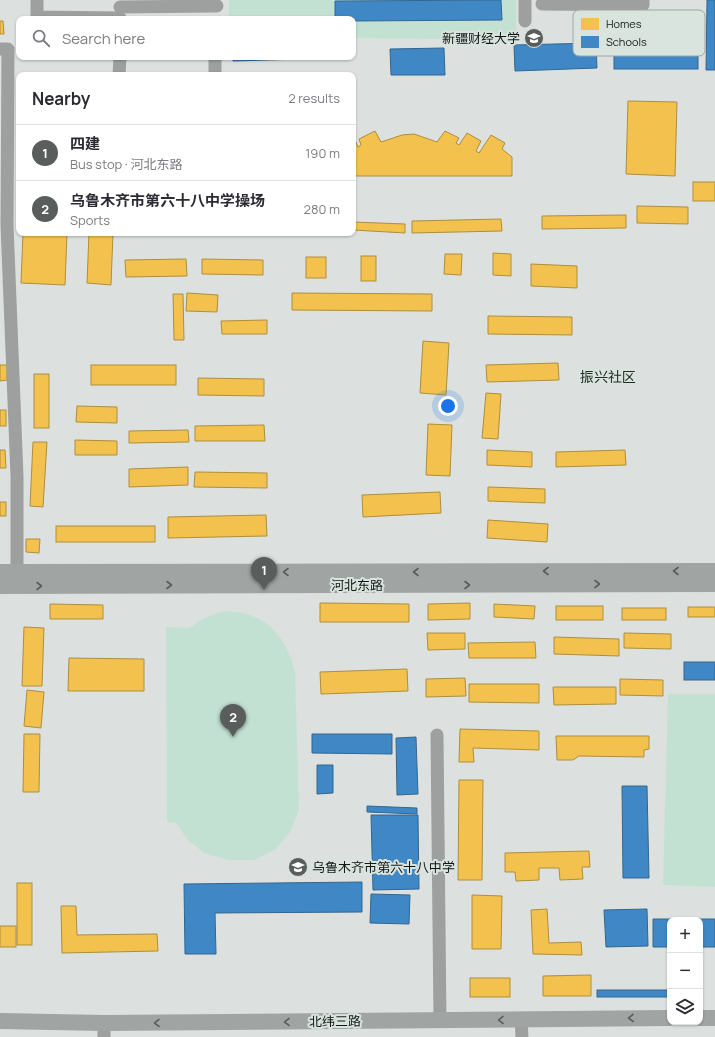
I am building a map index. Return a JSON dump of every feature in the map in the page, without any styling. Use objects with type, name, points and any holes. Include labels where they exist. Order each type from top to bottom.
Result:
[{"type":"main road","points":[[0,572],[715,571]]},
{"type":"main road","name":"河北东路","points":[[0,586],[715,584]]},
{"type":"main road","name":"北纬三路","points":[[0,1021],[104,1030],[440,1020],[667,1018]]},
{"type":"main road","points":[[703,1018],[715,1018]]},
{"type":"street","points":[[37,0],[37,16]]},
{"type":"street","points":[[525,0],[525,21]]},
{"type":"street","points":[[542,4],[643,5],[643,0]]},
{"type":"street","points":[[51,16],[120,11],[217,8]]},
{"type":"street","points":[[0,49],[8,49],[7,225],[16,468],[17,572]]},
{"type":"street","points":[[119,72],[120,60]]},
{"type":"street","points":[[215,60],[215,72]]},
{"type":"street","points":[[437,734],[440,1020]]},
{"type":"street","points":[[521,1019],[522,1037]]},
{"type":"green space","points":[[229,0],[516,0],[516,40],[356,38],[356,16],[229,16]]},
{"type":"green space","points":[[224,611],[243,613],[256,617],[265,622],[279,636],[284,644],[289,653],[295,673],[299,810],[290,832],[276,849],[254,860],[228,860],[204,853],[188,840],[176,823],[167,822],[166,627],[189,628],[204,618]]},
{"type":"green space","points":[[668,694],[715,694],[715,887],[663,885]]},
{"type":"building: Homes","points":[[0,21],[3,21],[4,34],[0,34]]},
{"type":"building: Homes","points":[[628,101],[677,102],[675,176],[626,174]]},
{"type":"building: Homes","points":[[375,131],[381,142],[402,135],[414,134],[437,142],[445,131],[459,138],[456,143],[459,145],[467,133],[481,141],[476,151],[479,153],[491,135],[505,143],[502,149],[512,157],[512,176],[356,176],[356,142],[358,147],[361,145],[359,139]]},
{"type":"building: Homes","points":[[693,182],[715,182],[715,201],[693,201]]},
{"type":"building: Homes","points":[[637,206],[688,207],[688,224],[637,223]]},
{"type":"building: Homes","points":[[626,215],[626,228],[542,229],[542,216]]},
{"type":"building: Homes","points":[[501,219],[502,231],[412,233],[412,221]]},
{"type":"building: Homes","points":[[356,222],[405,224],[405,233],[356,230]]},
{"type":"building: Homes","points":[[23,236],[67,236],[65,285],[21,283]]},
{"type":"building: Homes","points":[[89,236],[113,236],[111,285],[87,283]]},
{"type":"building: Homes","points":[[493,253],[511,254],[511,276],[493,275]]},
{"type":"building: Homes","points":[[445,254],[462,254],[461,275],[444,274]]},
{"type":"building: Homes","points":[[361,256],[376,256],[376,281],[361,281]]},
{"type":"building: Homes","points":[[306,257],[326,257],[326,278],[306,278]]},
{"type":"building: Homes","points":[[186,259],[187,276],[126,277],[125,260]]},
{"type":"building: Homes","points":[[202,259],[263,260],[263,275],[202,274]]},
{"type":"building: Homes","points":[[531,264],[577,266],[577,288],[531,286]]},
{"type":"building: Homes","points":[[187,293],[218,295],[217,312],[186,311]]},
{"type":"building: Homes","points":[[292,293],[432,294],[432,311],[292,310]]},
{"type":"building: Homes","points":[[173,294],[183,294],[184,340],[174,340]]},
{"type":"building: Homes","points":[[488,316],[572,317],[572,335],[488,334]]},
{"type":"building: Homes","points":[[267,320],[267,334],[222,334],[221,321]]},
{"type":"building: Homes","points":[[423,341],[449,343],[446,395],[420,393]]},
{"type":"building: Homes","points":[[558,363],[559,380],[487,382],[486,365]]},
{"type":"building: Homes","points":[[0,365],[7,365],[7,380],[0,381]]},
{"type":"building: Homes","points":[[91,365],[176,365],[176,385],[91,385]]},
{"type":"building: Homes","points":[[34,374],[49,374],[49,428],[34,428]]},
{"type":"building: Homes","points":[[198,378],[264,379],[264,396],[198,395]]},
{"type":"building: Homes","points":[[486,393],[501,394],[498,439],[482,438]]},
{"type":"building: Homes","points":[[77,406],[117,407],[117,423],[76,422]]},
{"type":"building: Homes","points":[[0,410],[6,410],[6,426],[0,426]]},
{"type":"building: Homes","points":[[428,424],[452,425],[450,476],[426,475]]},
{"type":"building: Homes","points":[[264,425],[265,441],[195,441],[195,426]]},
{"type":"building: Homes","points":[[188,430],[189,442],[129,443],[129,431]]},
{"type":"building: Homes","points":[[75,440],[117,441],[117,455],[75,455]]},
{"type":"building: Homes","points":[[33,442],[47,442],[43,507],[30,506]]},
{"type":"building: Homes","points":[[0,450],[5,450],[6,468],[0,468]]},
{"type":"building: Homes","points":[[487,450],[532,452],[532,467],[487,465]]},
{"type":"building: Homes","points":[[625,450],[626,465],[556,467],[556,452]]},
{"type":"building: Homes","points":[[188,467],[188,485],[129,487],[129,469]]},
{"type":"building: Homes","points":[[195,472],[267,473],[267,488],[194,487]]},
{"type":"building: Homes","points":[[488,487],[545,489],[545,503],[488,501]]},
{"type":"building: Homes","points":[[440,492],[441,513],[363,517],[362,495]]},
{"type":"building: Homes","points":[[0,502],[6,502],[6,516],[0,516]]},
{"type":"building: Homes","points":[[266,515],[267,536],[168,538],[168,517]]},
{"type":"building: Homes","points":[[488,520],[548,524],[547,542],[487,538]]},
{"type":"building: Homes","points":[[56,526],[155,526],[155,542],[56,542]]},
{"type":"building: Homes","points":[[26,539],[40,539],[39,553],[26,552]]},
{"type":"building: Homes","points":[[320,603],[409,604],[409,622],[320,622]]},
{"type":"building: Homes","points":[[470,603],[470,619],[428,620],[428,604]]},
{"type":"building: Homes","points":[[50,604],[103,605],[103,619],[50,619]]},
{"type":"building: Homes","points":[[494,604],[535,606],[534,619],[494,617]]},
{"type":"building: Homes","points":[[556,606],[603,606],[603,620],[556,620]]},
{"type":"building: Homes","points":[[688,607],[715,607],[715,617],[688,617]]},
{"type":"building: Homes","points":[[622,608],[666,608],[666,620],[622,620]]},
{"type":"building: Homes","points":[[24,627],[44,628],[42,686],[22,686]]},
{"type":"building: Homes","points":[[427,633],[465,633],[465,649],[428,650]]},
{"type":"building: Homes","points":[[624,633],[671,634],[671,649],[624,648]]},
{"type":"building: Homes","points":[[554,637],[619,639],[619,656],[554,654]]},
{"type":"building: Homes","points":[[535,642],[536,658],[469,658],[468,643]]},
{"type":"building: Homes","points":[[69,658],[144,659],[144,691],[68,691]]},
{"type":"building: Homes","points":[[407,669],[408,691],[321,694],[320,672]]},
{"type":"building: Homes","points":[[465,678],[466,696],[426,697],[426,679]]},
{"type":"building: Homes","points":[[620,679],[663,680],[663,696],[620,695]]},
{"type":"building: Homes","points":[[469,684],[539,684],[539,703],[469,702]]},
{"type":"building: Homes","points":[[553,687],[616,687],[616,704],[554,705]]},
{"type":"building: Homes","points":[[27,690],[44,692],[41,728],[24,726]]},
{"type":"building: Homes","points":[[460,729],[539,731],[539,750],[473,748],[474,762],[459,762]]},
{"type":"building: Homes","points":[[24,734],[40,734],[39,792],[23,792]]},
{"type":"building: Homes","points":[[556,736],[649,736],[649,749],[644,750],[644,757],[579,756],[573,760],[557,760]]},
{"type":"building: Homes","points":[[459,780],[483,780],[482,880],[458,880]]},
{"type":"building: Homes","points":[[589,851],[590,867],[582,867],[583,879],[560,880],[559,868],[539,868],[539,880],[516,881],[515,872],[505,872],[505,853]]},
{"type":"building: Homes","points":[[17,883],[32,883],[32,945],[17,945]]},
{"type":"building: Homes","points":[[472,895],[502,896],[501,949],[472,949]]},
{"type":"building: Homes","points":[[61,906],[76,906],[77,935],[157,934],[158,951],[62,953]]},
{"type":"building: Homes","points":[[547,909],[549,943],[581,942],[582,955],[533,954],[531,910]]},
{"type":"building: Homes","points":[[0,926],[16,926],[16,947],[0,947]]},
{"type":"building: Homes","points":[[591,975],[591,996],[543,996],[543,976]]},
{"type":"building: Homes","points":[[470,978],[510,978],[510,997],[470,997]]},
{"type":"building: Schools","points":[[501,0],[502,20],[356,21],[356,16],[335,16],[335,1]]},
{"type":"building: Schools","points":[[707,0],[715,0],[715,70],[706,70]]},
{"type":"building: Schools","points":[[573,44],[573,56],[597,56],[597,68],[515,71],[514,45]]},
{"type":"building: Schools","points":[[444,48],[445,75],[391,75],[390,49]]},
{"type":"building: Schools","points":[[614,56],[698,56],[698,69],[614,69]]},
{"type":"building: Schools","points":[[233,60],[266,60],[233,61]]},
{"type":"building: Schools","points":[[684,662],[715,662],[715,680],[684,680]]},
{"type":"building: Schools","points":[[312,734],[392,734],[392,754],[312,753]]},
{"type":"building: Schools","points":[[416,737],[418,794],[397,795],[396,738]]},
{"type":"building: Schools","points":[[317,765],[333,765],[333,793],[317,794]]},
{"type":"building: Schools","points":[[622,786],[647,786],[649,878],[623,878]]},
{"type":"building: Schools","points":[[367,806],[417,808],[417,814],[367,812]]},
{"type":"building: Schools","points":[[371,815],[418,815],[419,889],[373,890]]},
{"type":"building: Schools","points":[[362,882],[362,912],[215,913],[216,954],[185,954],[184,884]]},
{"type":"building: Schools","points":[[371,894],[410,895],[409,924],[370,923]]},
{"type":"building: Schools","points":[[647,909],[648,946],[606,947],[604,910]]},
{"type":"building: Schools","points":[[653,919],[667,919],[667,947],[653,947]]},
{"type":"building: Schools","points":[[703,919],[715,919],[715,947],[703,947]]},
{"type":"building: Schools","points":[[597,990],[667,990],[667,997],[597,997]]},
{"type":"place","name":"新疆财经大学","points":[[534,38]]},
{"type":"place","name":"四建","points":[[264,590]]},
{"type":"place","name":"乌鲁木齐市第六十八中学操场","points":[[233,737]]},
{"type":"place","name":"乌鲁木齐市第六十八中学","points":[[298,867]]},
{"type":"district","name":"振兴社区","points":[[608,377]]}]
